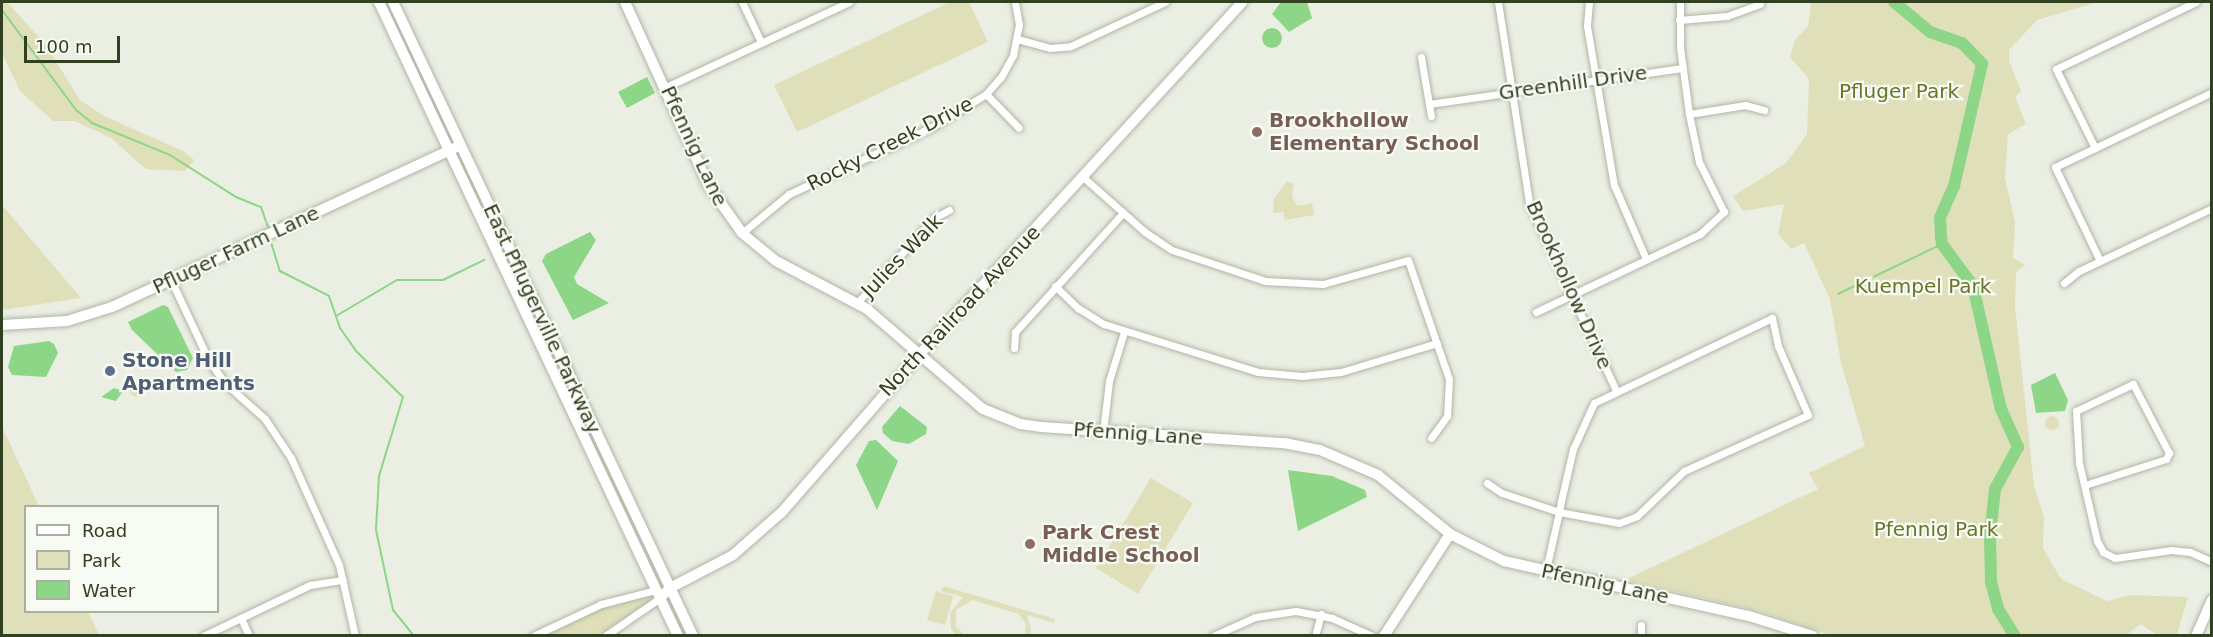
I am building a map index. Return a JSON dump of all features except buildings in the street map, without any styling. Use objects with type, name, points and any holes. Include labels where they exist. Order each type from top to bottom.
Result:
[{"type":"street","name":"East Pflugerville Parkway","points":[[379,2],[678,636]]},
{"type":"street","name":"East Pflugerville Parkway","points":[[393,2],[693,636]]},
{"type":"street","name":"Pfennig Lane","points":[[626,2],[709,186],[742,233],[777,261],[856,303],[920,354],[970,400],[1000,417],[1041,427],[1284,443],[1329,452],[1378,475],[1450,534],[1497,558],[1545,572],[1749,616],[1813,636]]},
{"type":"street","points":[[742,2],[761,42]]},
{"type":"street","points":[[666,87],[834,5],[849,2]]},
{"type":"street","name":"Rocky Creek Drive","points":[[742,233],[789,194],[932,127],[986,94],[1008,66],[1017,39],[1015,2]]},
{"type":"street","points":[[1017,39],[1050,48],[1071,46],[1165,2]]},
{"type":"street","name":"North Railroad Avenue","points":[[658,594],[719,564],[758,536],[920,354],[1242,2]]},
{"type":"street","name":"Brookhollow Drive","points":[[1498,2],[1529,203],[1616,390]]},
{"type":"street","points":[[1589,2],[1587,26],[1614,184],[1646,259]]},
{"type":"street","points":[[1536,312],[1700,234],[1724,212],[1699,162],[1682,68],[1680,2]]},
{"type":"street","points":[[2095,148],[2056,69],[2196,2]]},
{"type":"street","points":[[1679,20],[1736,15],[1760,4]]},
{"type":"street","points":[[1421,57],[1431,116]]},
{"type":"street","name":"Greenhill Drive","points":[[1429,105],[1682,68]]},
{"type":"street","points":[[2100,261],[2055,167],[2211,92]]},
{"type":"street","points":[[986,94],[1019,128]]},
{"type":"street","points":[[1689,114],[1745,105],[1764,110]]},
{"type":"street","name":"Pfluger Farm Lane","points":[[2,325],[68,321],[112,307],[461,146]]},
{"type":"street","points":[[1083,177],[1123,213],[1181,254],[1276,283],[1323,284],[1408,260],[1449,379],[1450,403],[1444,423],[1431,438]]},
{"type":"street","points":[[2064,283],[2100,261],[2211,208]]},
{"type":"street","name":"Julies Walk","points":[[856,303],[934,218],[949,210]]},
{"type":"street","points":[[1014,348],[1015,332],[1123,213]]},
{"type":"street","points":[[171,280],[209,361],[278,436],[344,580],[354,636]]},
{"type":"street","points":[[1055,286],[1087,314],[1124,332],[1232,366],[1302,376],[1341,372],[1437,343]]},
{"type":"street","points":[[1486,483],[1502,493],[1558,512],[1605,521],[1629,521],[1647,508],[1684,471],[1808,415],[1778,346],[1772,318],[1594,402],[1586,414],[1573,449],[1558,512],[1545,572]]},
{"type":"street","points":[[1103,432],[1109,381],[1124,332]]},
{"type":"street","points":[[553,370],[564,364]]},
{"type":"street","points":[[2085,485],[2166,459],[2169,453],[2133,384],[2076,411],[2079,463],[2097,542],[2103,552],[2115,558],[2171,550],[2190,552],[2211,562]]},
{"type":"street","points":[[1384,636],[1450,534]]},
{"type":"street","points":[[203,636],[310,585],[344,580]]},
{"type":"street","points":[[533,636],[601,604],[658,594]]},
{"type":"street","points":[[605,636],[658,594]]},
{"type":"street","points":[[2196,636],[2211,600]]},
{"type":"street","points":[[1213,636],[1269,613],[1296,610],[1321,614],[1372,636]]},
{"type":"street","points":[[1315,636],[1321,614]]},
{"type":"street","points":[[241,618],[249,636]]},
{"type":"street","points":[[1641,625],[1641,636]]},
{"type":"green space","points":[[2,2],[7,2],[46,45],[80,100],[104,116],[183,151],[194,160],[185,171],[146,169],[111,138],[75,121],[53,121],[20,91],[2,53]]},
{"type":"green space","points":[[950,2],[969,2],[988,42],[797,132],[774,85]]},
{"type":"green space","points":[[1811,2],[2098,2],[2037,20],[2009,50],[2009,61],[2021,91],[2015,97],[2026,124],[2008,134],[2005,178],[2015,223],[2013,258],[2025,265],[2016,272],[2015,307],[2034,486],[2044,517],[2043,548],[2061,579],[2107,601],[2130,595],[2188,597],[2177,635],[2157,635],[2141,624],[2125,636],[1830,635],[1763,612],[1625,580],[1818,489],[1809,473],[1865,446],[1841,363],[1830,299],[1804,243],[1791,249],[1778,234],[1784,204],[1743,211],[1733,196],[1786,163],[1807,134],[1809,79],[1790,57],[1795,40],[1808,26]]},
{"type":"green space","points":[[1287,181],[1294,184],[1292,196],[1297,206],[1312,203],[1314,215],[1285,220],[1283,212],[1273,213],[1274,199]]},
{"type":"green space","points":[[2,205],[81,298],[2,310]]},
{"type":"green space","points":[[134,383],[140,383],[144,390],[140,397],[134,397],[130,393],[130,387]]},
{"type":"green space","points":[[2052,416],[2057,418],[2059,423],[2057,428],[2052,430],[2047,428],[2045,423],[2047,418]]},
{"type":"green space","points":[[2,427],[39,505],[24,505],[24,613],[88,613],[99,635],[2,635]]},
{"type":"green space","points":[[1151,478],[1193,503],[1138,594],[1096,568]]},
{"type":"green space","points":[[943,586],[1055,619],[1054,623],[1027,615],[1031,629],[1030,635],[1025,635],[1026,625],[1019,614],[972,600],[956,610],[956,627],[965,635],[957,635],[951,629],[950,613],[963,597],[941,591]]},
{"type":"green space","points":[[936,591],[953,596],[945,625],[927,620]]},
{"type":"green space","points":[[647,594],[651,601],[598,635],[539,636],[592,611]]},
{"type":"water","points":[[1281,2],[1307,2],[1312,18],[1289,32],[1272,14]]},
{"type":"water","points":[[1272,28],[1279,31],[1282,38],[1279,45],[1272,48],[1265,45],[1262,38],[1265,31]]},
{"type":"water","points":[[647,77],[655,93],[627,108],[618,92]]},
{"type":"water","points":[[590,232],[596,240],[574,277],[577,284],[609,303],[573,320],[542,261],[546,254]]},
{"type":"water","points":[[163,305],[168,307],[193,358],[187,370],[176,372],[132,330],[128,322]]},
{"type":"water","points":[[49,341],[54,344],[58,353],[46,377],[12,375],[8,367],[14,346]]},
{"type":"water","points":[[2055,373],[2068,400],[2065,411],[2036,413],[2031,385]]},
{"type":"water","points":[[114,388],[123,391],[116,401],[101,397]]},
{"type":"water","points":[[900,406],[927,427],[926,434],[909,444],[892,441],[883,433],[882,427]]},
{"type":"water","points":[[876,440],[898,461],[877,510],[856,465],[869,441]]},
{"type":"water","points":[[1288,470],[1332,476],[1365,490],[1367,497],[1298,531]]},
{"type":"waterway","points":[[1894,2],[1930,32],[1962,43],[1982,64],[1954,186],[1940,218],[1941,237],[1942,244],[1973,286],[2001,409],[2018,447],[1995,489],[1990,535],[1991,582],[1998,609],[2015,636]]},
{"type":"waterway","points":[[2,10],[76,110],[92,123],[170,155],[236,197],[261,207],[269,230]]},
{"type":"waterway","points":[[270,239],[280,271],[329,296],[340,328],[356,351],[403,397],[379,476],[376,530],[393,610],[414,636]]},
{"type":"waterway","points":[[1838,294],[1942,244]]},
{"type":"waterway","points":[[336,316],[397,280],[443,280],[484,260]]},
{"type":"place","name":"Brookhollow Elementary School","points":[[1257,132]]},
{"type":"place","name":"Stone Hill Apartments","points":[[110,371]]},
{"type":"place","name":"Park Crest Middle School","points":[[1030,544]]},
{"type":"park label","name":"Pfluger Park","points":[[1899,91]]},
{"type":"park label","name":"Kuempel Park","points":[[1923,286]]},
{"type":"park label","name":"Pfennig Park","points":[[1936,529]]}]
